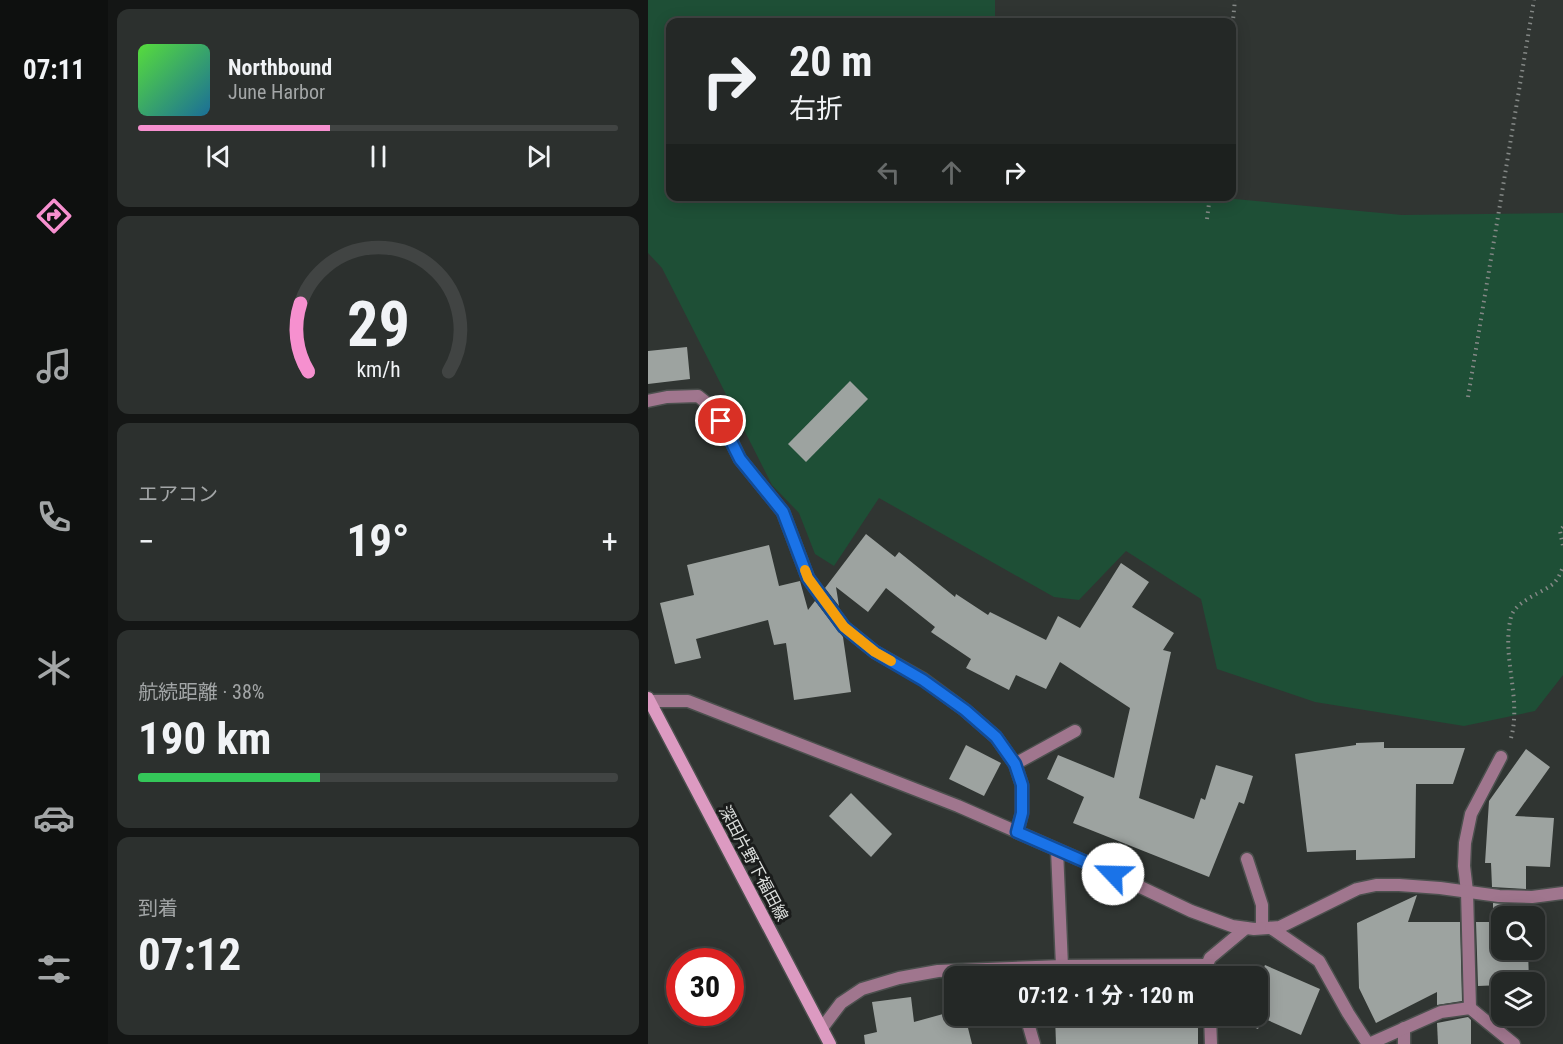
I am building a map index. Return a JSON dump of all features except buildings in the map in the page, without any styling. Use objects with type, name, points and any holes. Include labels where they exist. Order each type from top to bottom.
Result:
[{"type":"main road","name":"深田片野下福田線","points":[[649,699],[830,1044]]},
{"type":"street","points":[[648,400],[698,396],[713,408],[740,459],[783,512],[808,578],[844,627],[875,652],[923,680],[965,710],[996,737],[1015,764],[1022,785],[1022,813],[1017,832]]},
{"type":"street","points":[[649,699],[688,701],[958,806],[1191,911],[1232,926],[1267,928],[1288,924],[1357,889],[1376,885],[1399,885],[1521,897],[1563,892]]},
{"type":"street","points":[[1015,764],[1075,731]]},
{"type":"street","points":[[1470,1008],[1465,843],[1471,814],[1501,757]]},
{"type":"street","points":[[1057,850],[1062,966]]},
{"type":"street","points":[[1247,859],[1262,904],[1267,928],[1319,961],[1348,1013],[1369,1044],[1441,1012],[1470,1008],[1514,1044]]},
{"type":"street","points":[[1208,966],[1210,958],[1246,928]]},
{"type":"street","points":[[822,1028],[841,1003],[862,989],[899,978],[944,971]]},
{"type":"street","points":[[1029,1026],[1034,1044]]},
{"type":"street","points":[[1210,1026],[1211,1044]]},
{"type":"street","points":[[1404,1028],[1404,1044]]},
{"type":"path","points":[[1233,18],[1235,0]]},
{"type":"path","points":[[1468,397],[1534,0]]},
{"type":"path","points":[[1207,219],[1209,201]]},
{"type":"path","points":[[1563,527],[1560,531],[1563,546]]},
{"type":"path","points":[[1501,757],[1510,742],[1514,726],[1514,693],[1508,639],[1511,614],[1529,597],[1552,586],[1563,567]]},
{"type":"green space","points":[[648,0],[995,0],[995,18],[666,18],[666,201],[1236,201],[1236,199],[1402,215],[1563,213],[1563,675],[1535,711],[1464,726],[1315,702],[1217,669],[1201,599],[1126,551],[1079,600],[1054,597],[879,498],[834,566],[815,554],[799,513],[772,485],[662,268],[648,253]]},
{"type":"slow traffic","points":[[805,570],[808,578],[844,627],[875,652],[891,661]]},
{"type":"route","points":[[721,421],[740,459],[783,512],[808,578],[844,627],[875,652],[923,680],[965,710],[996,737],[1015,764],[1022,785],[1022,813],[1017,832],[1113,874]]}]
